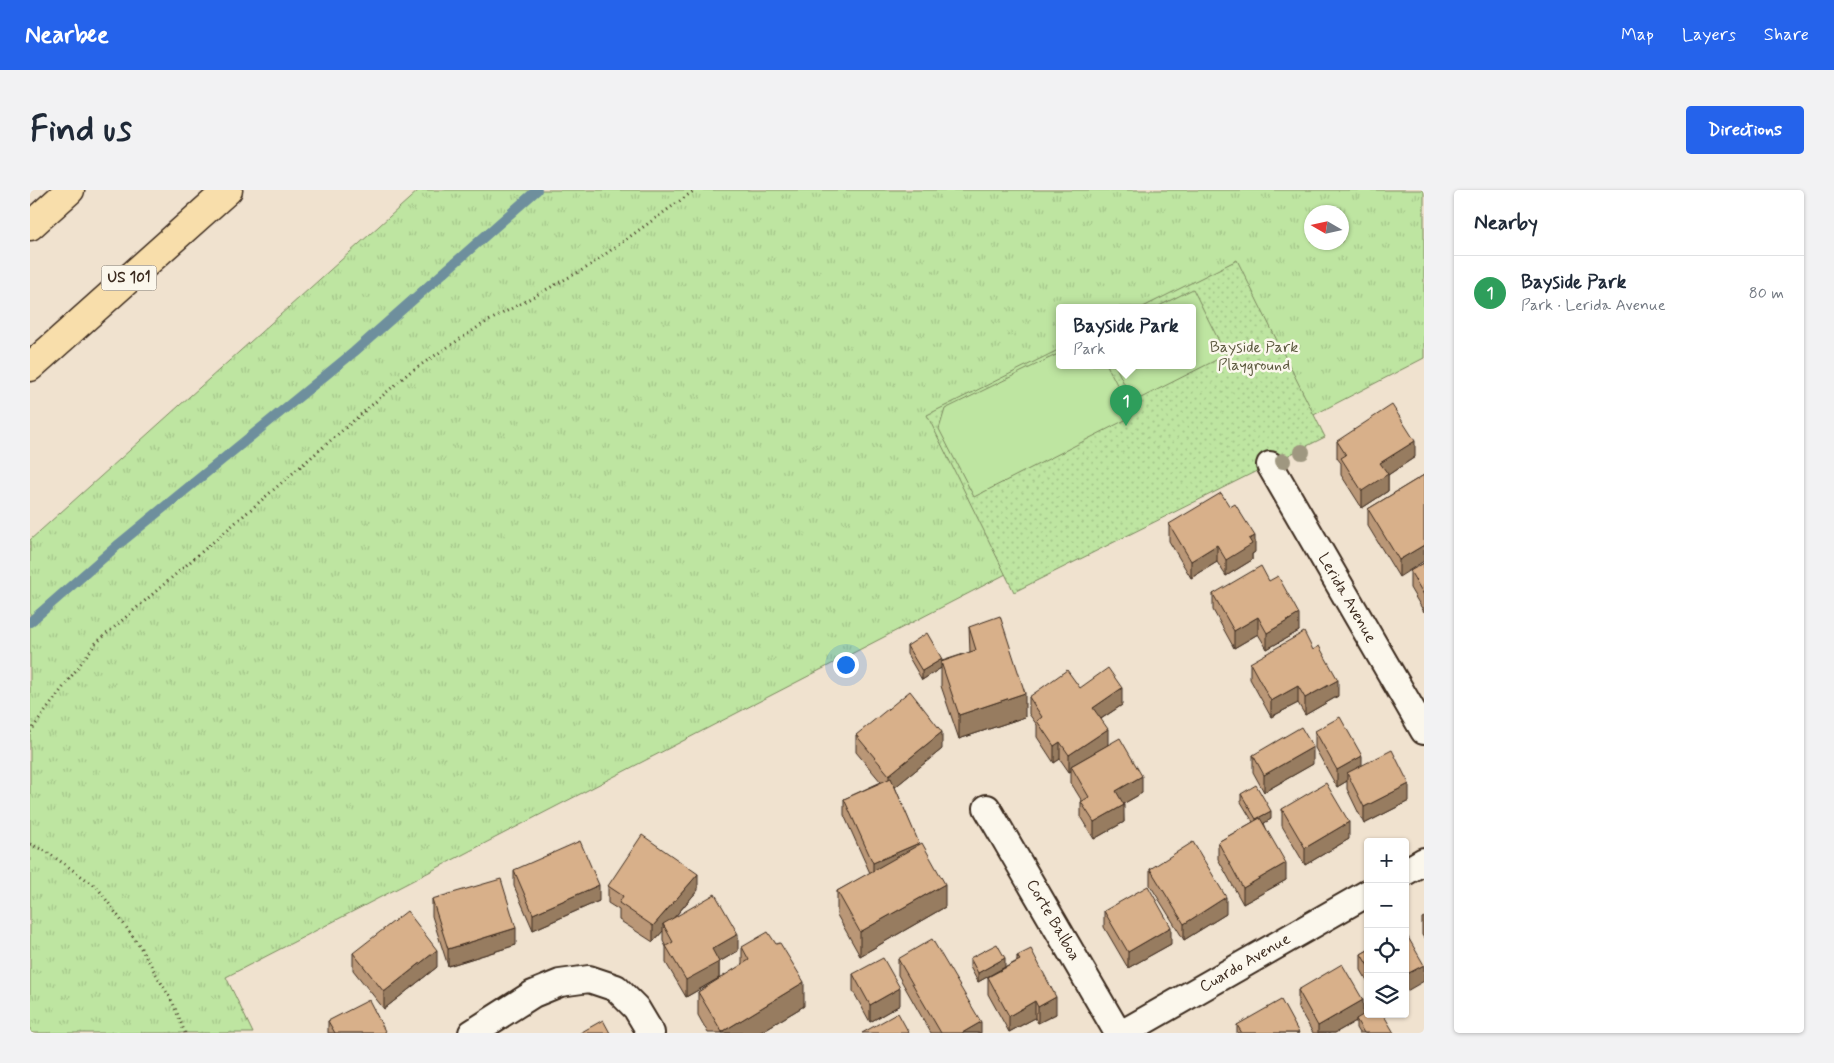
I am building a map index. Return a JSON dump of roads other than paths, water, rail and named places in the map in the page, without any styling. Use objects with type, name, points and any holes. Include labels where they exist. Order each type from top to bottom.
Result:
[{"type":"highway","points":[[30,226],[70,190]]},
{"type":"highway","name":"US 101","points":[[30,367],[228,190]]},
{"type":"street","name":"Lerida Avenue","points":[[1270,465],[1424,731]]},
{"type":"street","name":"Corte Balboa","points":[[988,808],[1118,1033]]},
{"type":"street","points":[[1409,870],[1424,861]]},
{"type":"street","name":"Cuardo Avenue","points":[[1123,1033],[1364,896]]},
{"type":"street","points":[[472,1033],[533,994],[560,983],[588,979],[616,988],[636,1008],[650,1033]]},
{"type":"waterway","points":[[30,622],[119,544],[354,352],[537,190]]},
{"type":"place","name":"Bayside Park","points":[[1126,426]]},
{"type":"park label","name":"Bayside Park Playground","points":[[1254,356]]}]
